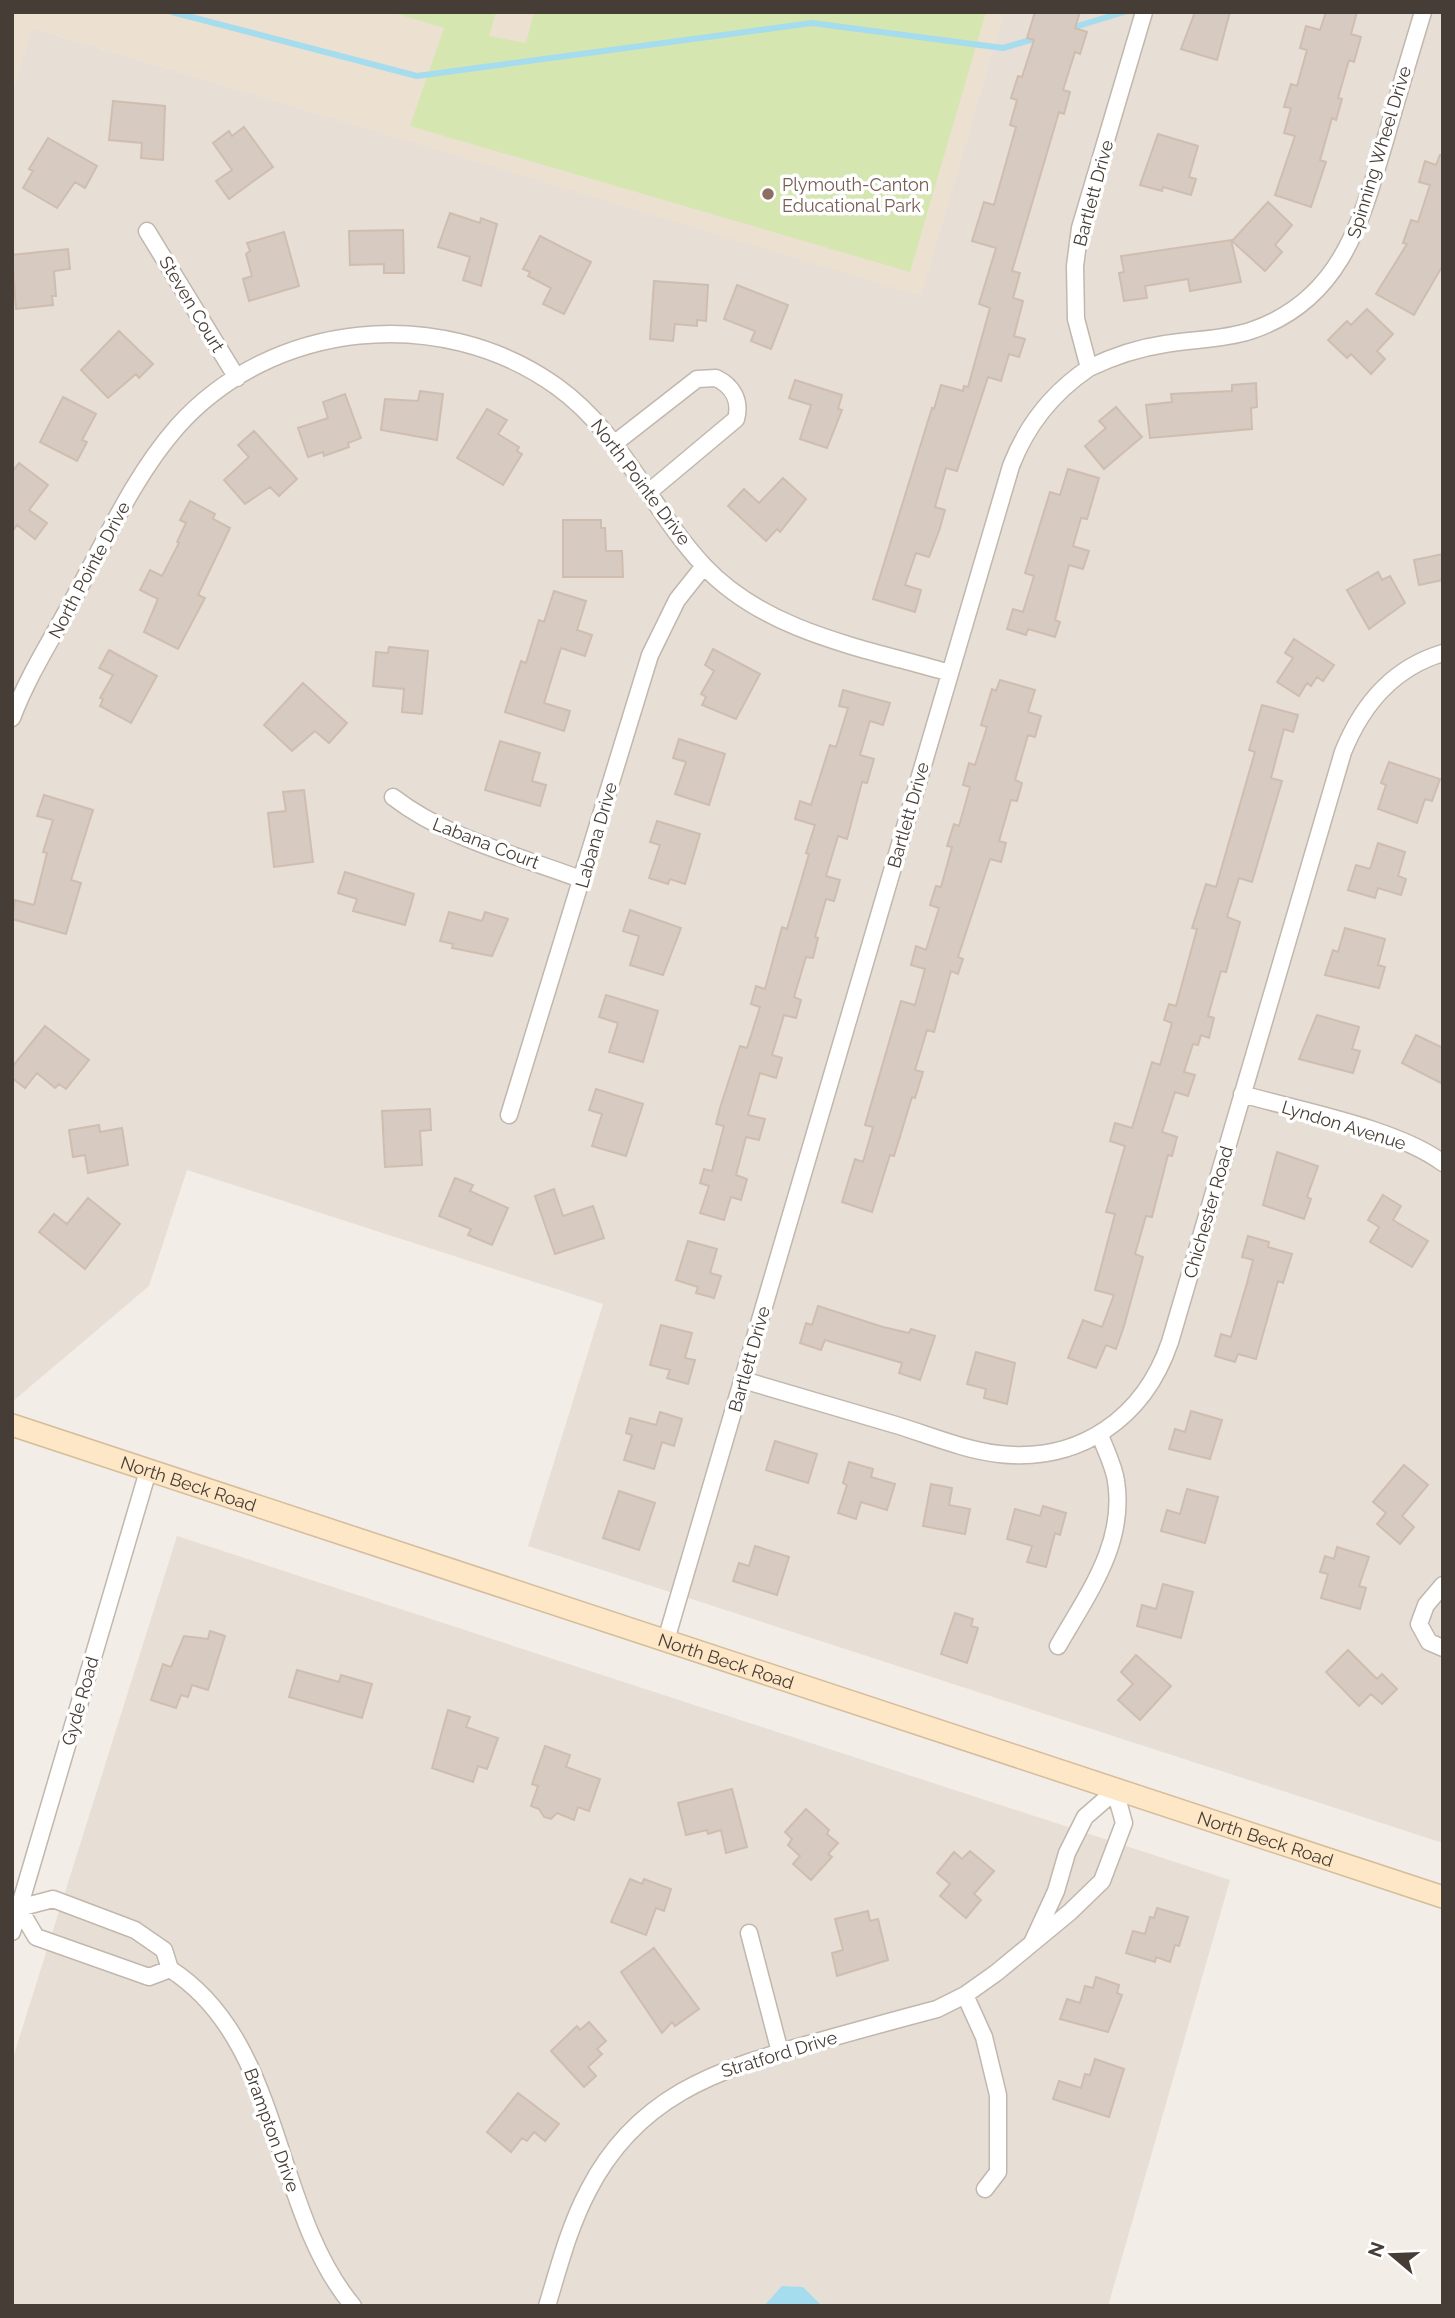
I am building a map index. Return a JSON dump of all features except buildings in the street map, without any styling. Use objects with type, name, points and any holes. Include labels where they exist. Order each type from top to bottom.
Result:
[{"type":"main road","name":"North Beck Road","points":[[12,1424],[1115,1791],[1443,1897]]},
{"type":"street","name":"Bartlett Drive","points":[[666,1640],[1018,448],[1045,405],[1068,383],[1090,368],[1076,319],[1074,266],[1080,228],[1144,12]]},
{"type":"street","name":"Spinning Wheel Drive","points":[[1090,368],[1133,350],[1226,338],[1251,331],[1292,311],[1334,271],[1357,232],[1423,12]]},
{"type":"street","name":"Steven Court","points":[[147,231],[237,378]]},
{"type":"street","name":"North Pointe Drive","points":[[12,718],[144,471],[178,425],[209,397],[237,378],[287,352],[335,339],[384,333],[438,337],[486,349],[536,373],[584,408],[615,443],[681,539],[704,566],[741,598],[784,622],[950,673]]},
{"type":"street","points":[[615,443],[696,379],[716,378],[732,392],[739,408],[736,419],[650,491]]},
{"type":"street","name":"Labana Drive","points":[[509,1115],[650,655],[677,600],[704,566]]},
{"type":"street","name":"Chichester Road","points":[[743,1380],[996,1453],[1053,1453],[1100,1435],[1137,1404],[1162,1364],[1343,752],[1354,725],[1382,688],[1406,669],[1443,653]]},
{"type":"street","name":"Labana Court","points":[[393,797],[416,815],[442,827],[583,880]]},
{"type":"street","name":"Lyndon Avenue","points":[[1242,1094],[1389,1136],[1431,1154],[1443,1163]]},
{"type":"street","points":[[1058,1646],[1109,1556],[1114,1535],[1116,1478],[1100,1435]]},
{"type":"street","name":"Gyde Road","points":[[12,1932],[148,1471]]},
{"type":"street","points":[[1443,1585],[1426,1605],[1419,1624],[1429,1642],[1443,1647]]},
{"type":"street","name":"Stratford Drive","points":[[547,2306],[575,2216],[589,2188],[611,2155],[637,2125],[668,2100],[701,2079],[738,2064],[937,2008],[965,1995],[1032,1943],[1070,1912],[1102,1881],[1124,1822],[1115,1791],[1085,1817],[1067,1853],[1056,1891],[1032,1943]]},
{"type":"street","name":"Brampton Drive","points":[[19,1908],[53,1899],[135,1930],[164,1950],[170,1969],[194,1985],[234,2038],[251,2070],[317,2252],[353,2306]]},
{"type":"street","points":[[19,1908],[36,1937],[149,1977],[170,1969]]},
{"type":"street","points":[[749,1933],[780,2052]]},
{"type":"street","points":[[965,1995],[984,2037],[998,2095],[998,2172],[985,2189]]},
{"type":"shaded area","name":"Plymouth-Canton Educational Park","points":[[12,12],[1004,12],[921,296],[32,28],[12,93]]},
{"type":"shaded area","points":[[1004,12],[1443,12],[1443,1843],[528,1546],[603,1304],[187,1170],[149,1286],[12,1402],[12,93],[32,28],[921,295]]},
{"type":"shaded area","points":[[177,1536],[1230,1880],[1108,2306],[12,2306],[12,2061]]},
{"type":"green space","name":"Plymouth-Canton Educational Park","points":[[391,12],[496,12],[489,36],[526,43],[534,12],[986,12],[910,272],[410,126],[444,28]]},
{"type":"water","points":[[782,2286],[803,2287],[822,2306],[764,2306]]},
{"type":"waterway","points":[[172,12],[417,76],[812,23],[1003,48],[1041,37]]},
{"type":"waterway","points":[[1068,29],[1124,12]]},
{"type":"place","name":"Plymouth-Canton Educational Park","points":[[768,194]]}]
